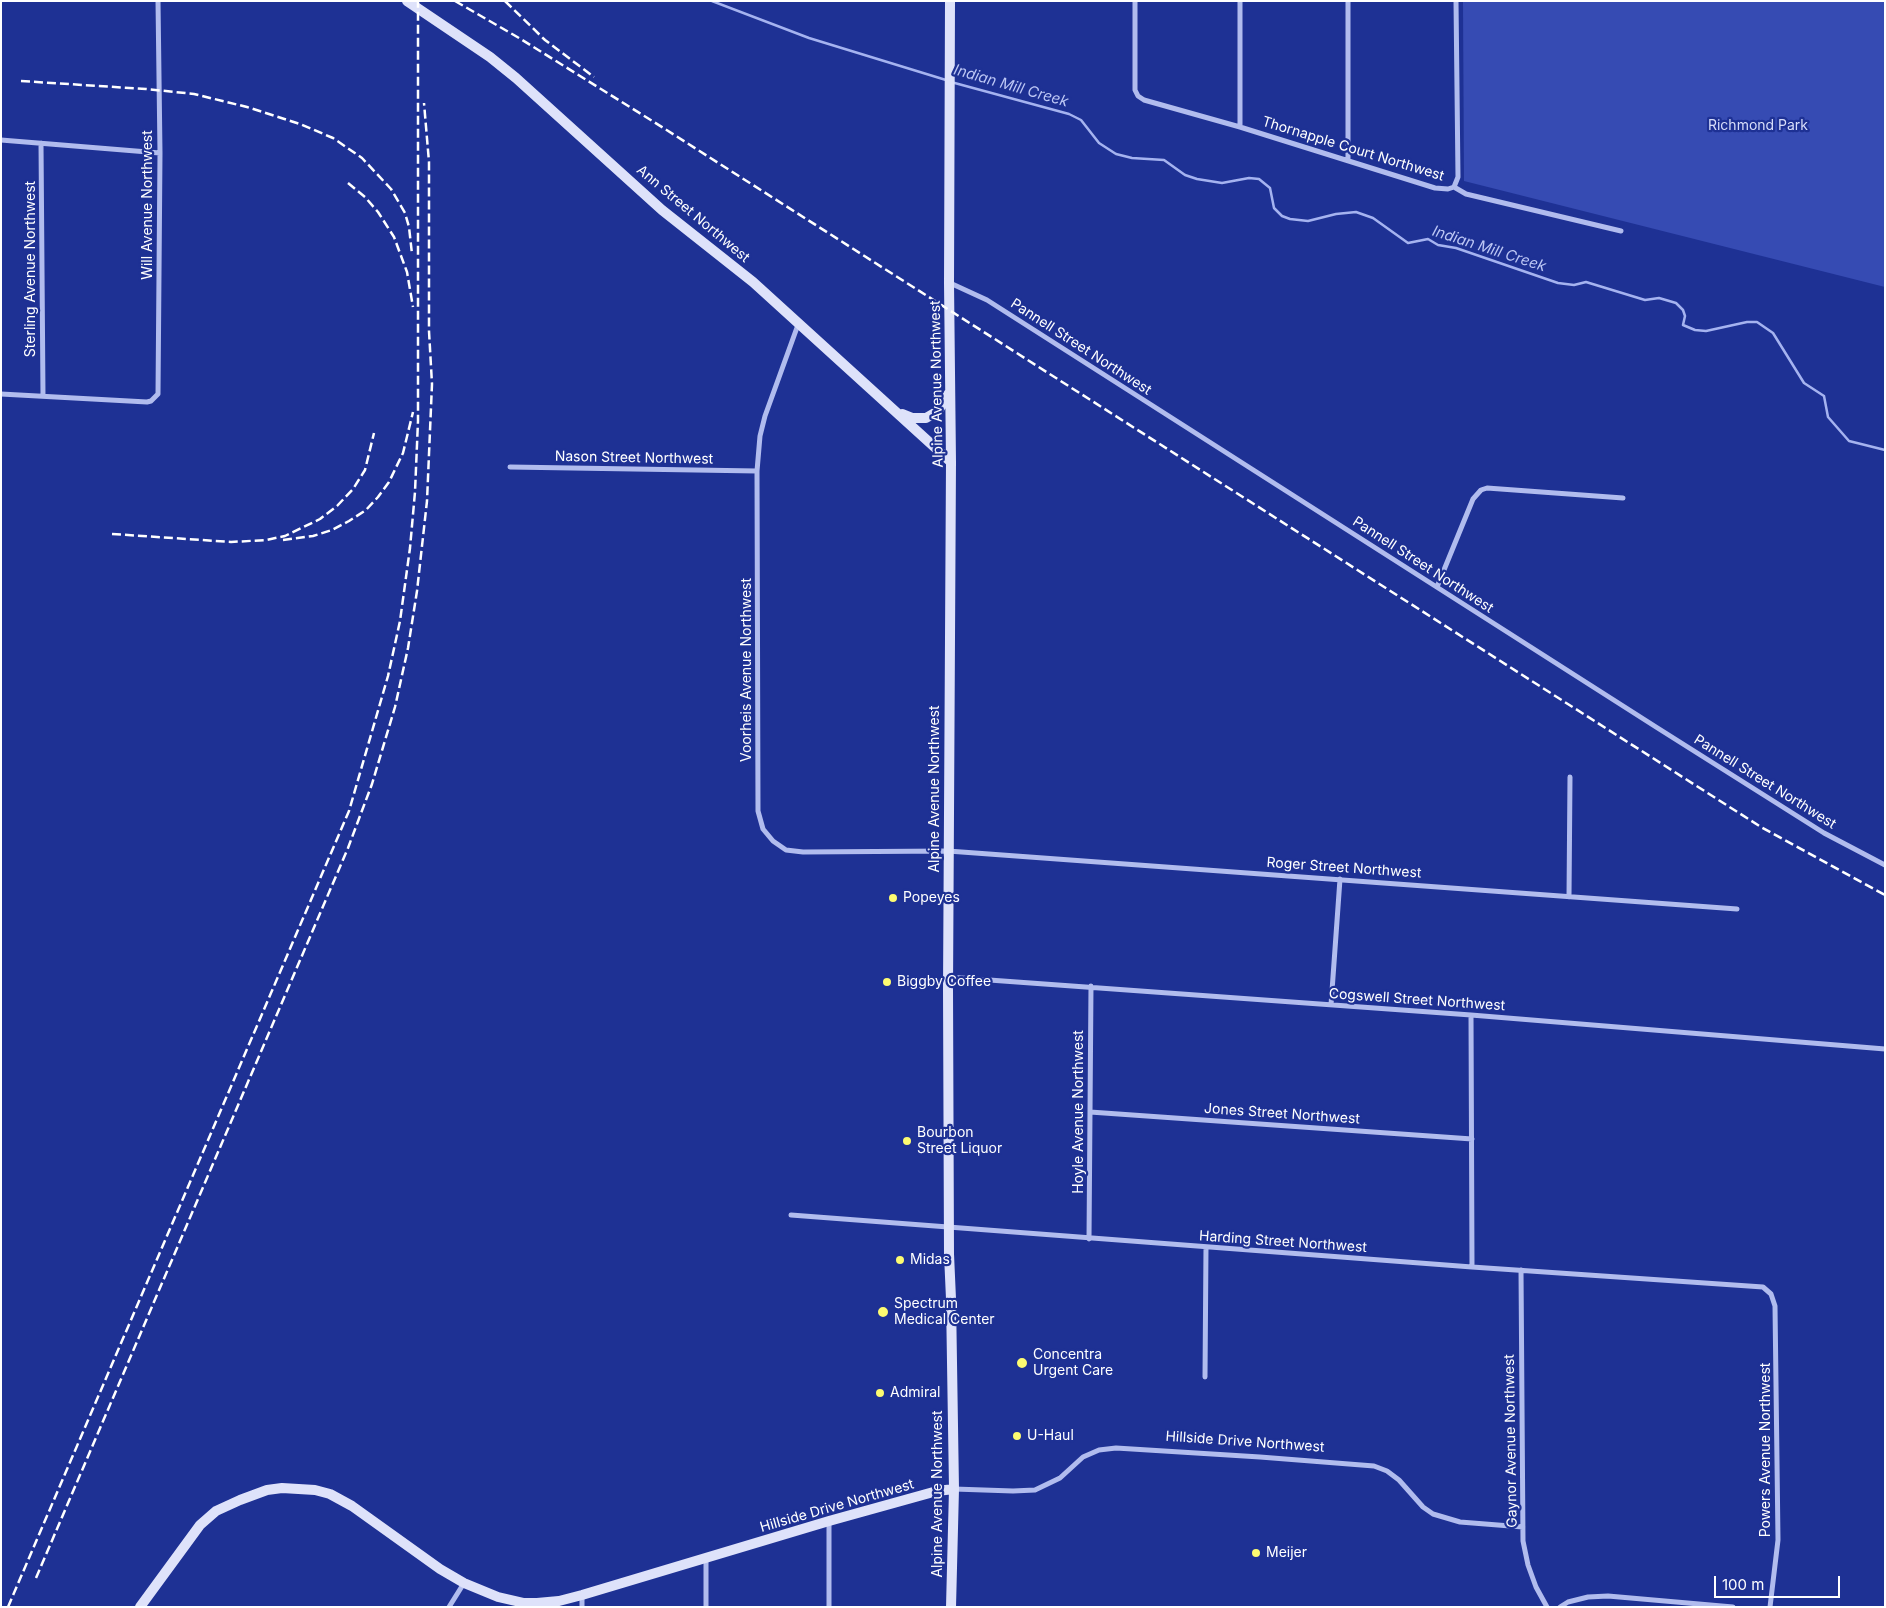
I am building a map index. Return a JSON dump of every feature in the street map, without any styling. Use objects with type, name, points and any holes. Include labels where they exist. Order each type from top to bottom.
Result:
[{"type":"main road","name":"Ann Street Northwest","points":[[407,1],[490,57],[516,78],[662,210],[753,282],[952,462]]},
{"type":"main road","name":"Alpine Avenue Northwest","points":[[950,1],[949,283],[952,462],[948,977],[949,1227],[954,1489],[951,1607]]},
{"type":"main road","points":[[895,411],[912,418],[926,418],[938,411],[950,393]]},
{"type":"main road","name":"Hillside Drive Northwest","points":[[140,1607],[200,1525],[216,1512],[240,1500],[267,1490],[282,1488],[315,1490],[330,1494],[352,1506],[440,1569],[464,1583],[498,1597],[524,1602],[559,1601],[582,1595],[937,1491],[954,1489]]},
{"type":"street","name":"Will Avenue Northwest","points":[[43,396],[147,402],[156,398],[158,388],[160,153],[158,1]]},
{"type":"street","name":"Thornapple Court Northwest","points":[[1135,1],[1136,90],[1138,96],[1150,102],[1240,127],[1435,188],[1454,188],[1466,194],[1621,231]]},
{"type":"street","points":[[1240,1],[1240,127]]},
{"type":"street","points":[[1348,1],[1348,160]]},
{"type":"street","points":[[1454,188],[1458,178],[1456,1]]},
{"type":"street","points":[[1,140],[160,153]]},
{"type":"street","name":"Sterling Avenue Northwest","points":[[41,143],[43,396]]},
{"type":"street","name":"Pannell Street Northwest","points":[[949,283],[987,300],[1824,833],[1885,865]]},
{"type":"street","name":"Voorheis Avenue Northwest","points":[[798,322],[765,416],[760,436],[757,470],[758,811],[763,829],[773,841],[786,850],[803,852],[948,850]]},
{"type":"street","points":[[1,394],[43,396]]},
{"type":"street","name":"Nason Street Northwest","points":[[510,467],[757,470]]},
{"type":"street","points":[[1437,587],[1473,499],[1482,490],[1487,488],[1623,498]]},
{"type":"street","points":[[1569,897],[1570,777]]},
{"type":"street","name":"Roger Street Northwest","points":[[948,850],[1737,909]]},
{"type":"street","points":[[1331,1005],[1340,879]]},
{"type":"street","name":"Cogswell Street Northwest","points":[[948,977],[1472,1015],[1885,1049]]},
{"type":"street","name":"Hoyle Avenue Northwest","points":[[1089,1239],[1091,986]]},
{"type":"street","points":[[1472,1015],[1472,1267]]},
{"type":"street","name":"Jones Street Northwest","points":[[1090,1112],[1472,1139]]},
{"type":"street","name":"Harding Street Northwest","points":[[791,1215],[1089,1239],[1763,1287],[1771,1294]]},
{"type":"street","points":[[1205,1377],[1206,1247]]},
{"type":"street","name":"Gaynor Avenue Northwest","points":[[1521,1270],[1523,1541],[1528,1565],[1537,1590],[1548,1607]]},
{"type":"street","name":"Powers Avenue Northwest","points":[[1770,1607],[1778,1540],[1775,1306],[1771,1294]]},
{"type":"street","name":"Hillside Drive Northwest","points":[[954,1489],[1035,1490],[1060,1478],[1083,1457],[1099,1450],[1116,1448],[1260,1457],[1374,1466],[1387,1471],[1433,1514],[1460,1522],[1523,1527]]},
{"type":"street","points":[[829,1522],[829,1607]]},
{"type":"street","points":[[706,1558],[706,1607]]},
{"type":"street","points":[[449,1607],[464,1583]]},
{"type":"street","points":[[582,1595],[582,1607]]},
{"type":"street","points":[[1560,1607],[1568,1602],[1588,1597],[1608,1596],[1733,1607]]},
{"type":"green space","name":"Richmond Park","points":[[1463,1],[1885,1],[1885,287],[1464,181]]},
{"type":"waterway","name":"Indian Mill Creek","points":[[712,1],[809,38],[946,80]]},
{"type":"waterway","name":"Indian Mill Creek","points":[[951,82],[1069,114],[1081,120],[1099,143],[1116,154],[1132,158],[1164,160],[1185,175],[1197,179],[1222,183],[1249,178],[1259,179],[1270,188],[1274,208],[1282,216],[1290,219],[1308,221],[1336,214],[1356,212],[1373,218],[1408,243],[1428,239],[1438,245],[1456,248],[1558,283],[1574,285],[1586,282],[1645,300],[1659,298],[1676,303],[1683,310],[1685,316],[1683,325],[1695,330],[1706,331],[1747,322],[1757,322],[1773,333],[1804,383],[1824,396],[1828,417],[1849,441],[1885,450]]},
{"type":"railway","points":[[8,1607],[349,811],[388,676],[400,621],[410,548],[415,492],[418,421],[418,1]]},
{"type":"railway","points":[[455,1],[519,38],[654,122],[1761,827],[1885,895]]},
{"type":"railway","points":[[505,1],[545,40],[594,77]]},
{"type":"railway","points":[[21,81],[194,94],[247,107],[300,124],[333,138],[362,158],[391,189],[405,213],[409,227],[412,254]]},
{"type":"railway","points":[[36,1578],[348,848],[372,784],[395,707],[408,648],[417,591],[427,501],[432,384],[429,331],[429,162],[424,103]]},
{"type":"railway","points":[[348,183],[365,197],[378,212],[394,237],[407,272],[413,307]]},
{"type":"railway","points":[[283,540],[313,536],[332,530],[366,510],[389,482],[403,453],[413,412]]},
{"type":"railway","points":[[112,534],[231,542],[266,540],[285,536],[320,519],[337,506],[353,489],[365,470],[374,433]]},
{"type":"place","name":"Popeyes","points":[[893,898]]},
{"type":"place","name":"Biggby Coffee","points":[[887,982]]},
{"type":"place","name":"Bourbon Street Liquor","points":[[907,1141]]},
{"type":"place","name":"Midas","points":[[900,1260]]},
{"type":"place","name":"Spectrum Medical Center","points":[[883,1312]]},
{"type":"place","name":"Concentra Urgent Care","points":[[1022,1363]]},
{"type":"place","name":"Admiral","points":[[880,1393]]},
{"type":"place","name":"U-Haul","points":[[1017,1436]]},
{"type":"place","name":"Meijer","points":[[1256,1553]]}]
